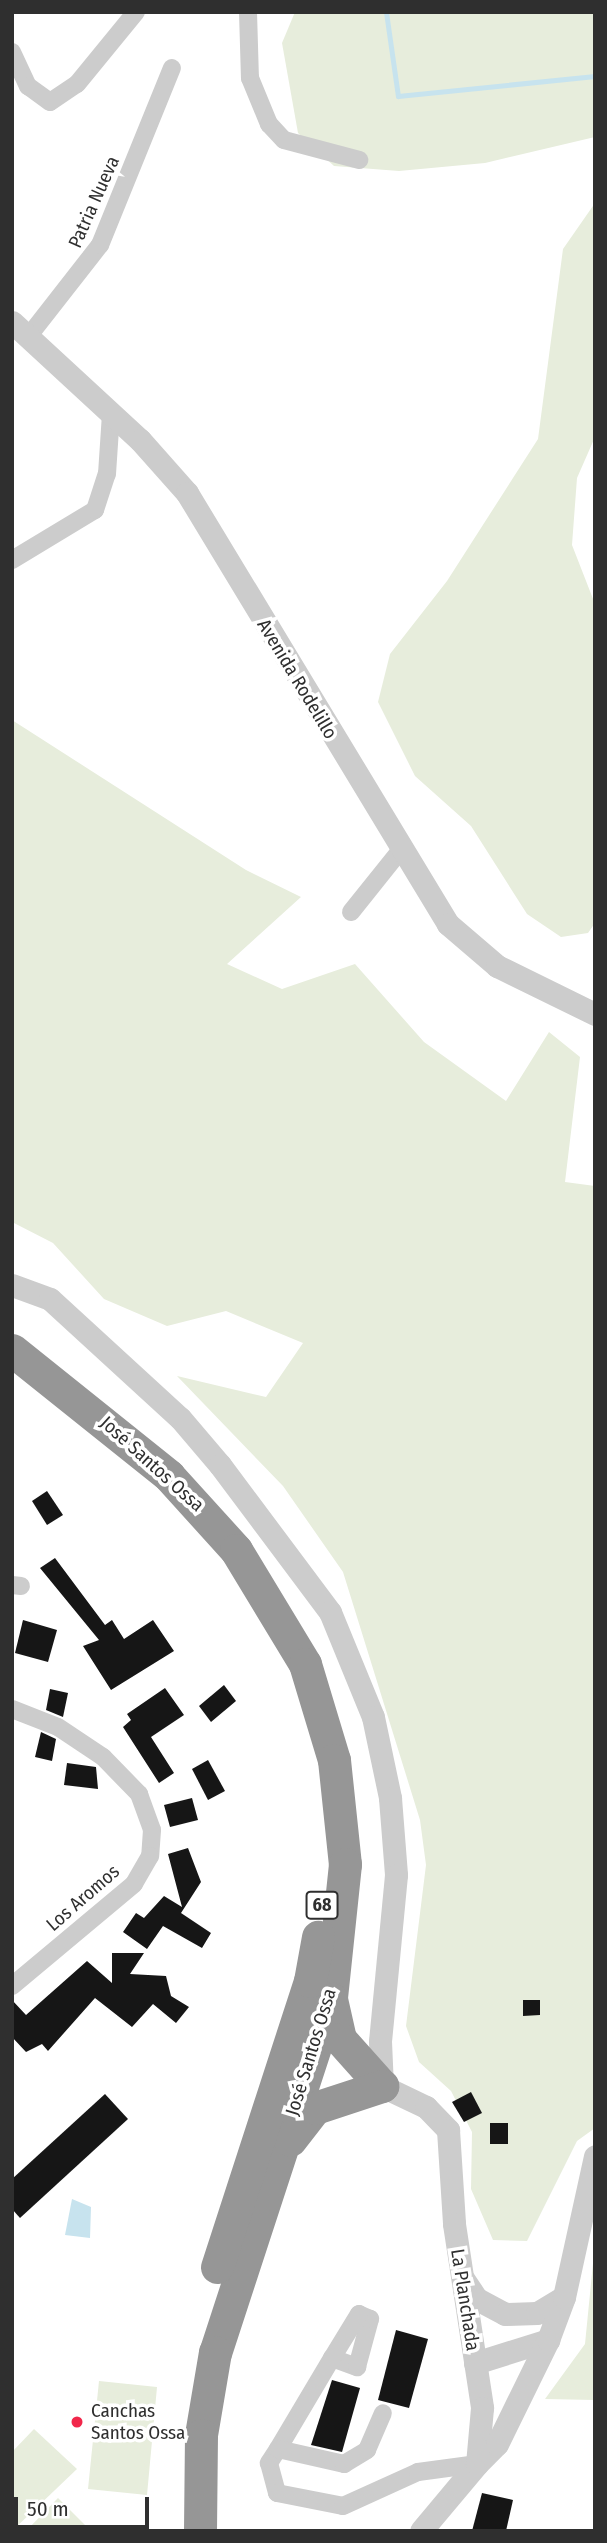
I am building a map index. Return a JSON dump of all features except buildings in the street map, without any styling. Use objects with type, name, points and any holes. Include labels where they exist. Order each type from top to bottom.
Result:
[{"type":"highway","name":"José Santos Ossa","points":[[12,1350],[208,1515],[272,1602],[305,1664],[342,1806],[345,1864],[331,1998],[215,2352],[201,2435],[200,2531]]},
{"type":"highway","name":"José Santos Ossa","points":[[12,1376],[144,1482],[218,1558],[278,1658],[316,1779],[323,1869],[317,1948],[187,2379],[177,2450],[177,2531]]},
{"type":"highway","points":[[276,2162],[315,2108],[382,2086],[340,2039],[331,1998]]},
{"type":"street","points":[[12,52],[28,86],[50,102],[77,84],[135,12]]},
{"type":"street","points":[[248,12],[250,78],[269,124],[284,140],[359,160]]},
{"type":"street","name":"Patria Nueva","points":[[20,330],[100,245],[172,68]]},
{"type":"street","name":"Avenida Rodelillo","points":[[20,330],[111,412],[187,494],[398,852],[468,944],[497,966],[595,1014]]},
{"type":"street","points":[[12,560],[95,510],[107,474],[111,412]]},
{"type":"street","points":[[351,912],[398,852]]},
{"type":"street","points":[[12,1285],[50,1299],[180,1418],[271,1528],[330,1612],[350,1656],[390,1798],[395,1889],[380,2042],[382,2086]]},
{"type":"street","name":"Los Aromos","points":[[12,1709],[58,1727],[103,1757],[139,1794],[152,1830],[150,1856],[134,1884],[12,1986]]},
{"type":"street","name":"La Planchada","points":[[382,2086],[426,2107],[448,2130],[460,2271],[482,2421],[477,2464]]},
{"type":"street","points":[[421,2531],[497,2444],[548,2340],[564,2297],[595,2155]]},
{"type":"street","points":[[460,2271],[477,2299],[505,2314],[537,2314],[564,2297]]},
{"type":"street","points":[[475,2363],[548,2340]]},
{"type":"street","points":[[332,2358],[278,2449],[267,2473],[277,2493],[326,2506],[343,2506],[429,2469],[477,2464]]},
{"type":"street","points":[[278,2449],[344,2463],[367,2450],[383,2413]]},
{"type":"green space","points":[[295,12],[595,12],[595,137],[485,163],[399,171],[334,166],[298,133],[282,43]]},
{"type":"green space","points":[[595,203],[595,437],[577,478],[572,545],[595,604],[595,923],[588,933],[561,937],[527,914],[471,826],[415,776],[378,702],[390,654],[447,581],[538,439],[563,249]]},
{"type":"green space","points":[[12,720],[246,870],[301,897],[227,964],[282,989],[355,964],[424,1042],[506,1101],[549,1032],[580,1057],[565,1182],[595,1186],[595,2128],[577,2141],[527,2241],[493,2240],[471,2189],[472,2132],[451,2091],[419,2062],[406,2026],[426,1865],[420,1820],[343,1572],[283,1486],[177,1376],[266,1397],[303,1343],[226,1311],[167,1326],[104,1299],[53,1243],[12,1222]]},
{"type":"green space","points":[[595,2243],[595,2400],[545,2399],[585,2344]]},
{"type":"green space","points":[[99,2381],[157,2387],[147,2495],[88,2489]]},
{"type":"green space","points":[[34,2429],[77,2469],[12,2531],[12,2452]]},
{"type":"green space","points":[[58,2498],[91,2531],[26,2531]]},
{"type":"water","points":[[72,2199],[91,2207],[90,2238],[65,2235]]},
{"type":"waterway","points":[[386,12],[398,96],[595,76]]},
{"type":"place","name":"Canchas Santos Ossa","points":[[77,2422]]}]
